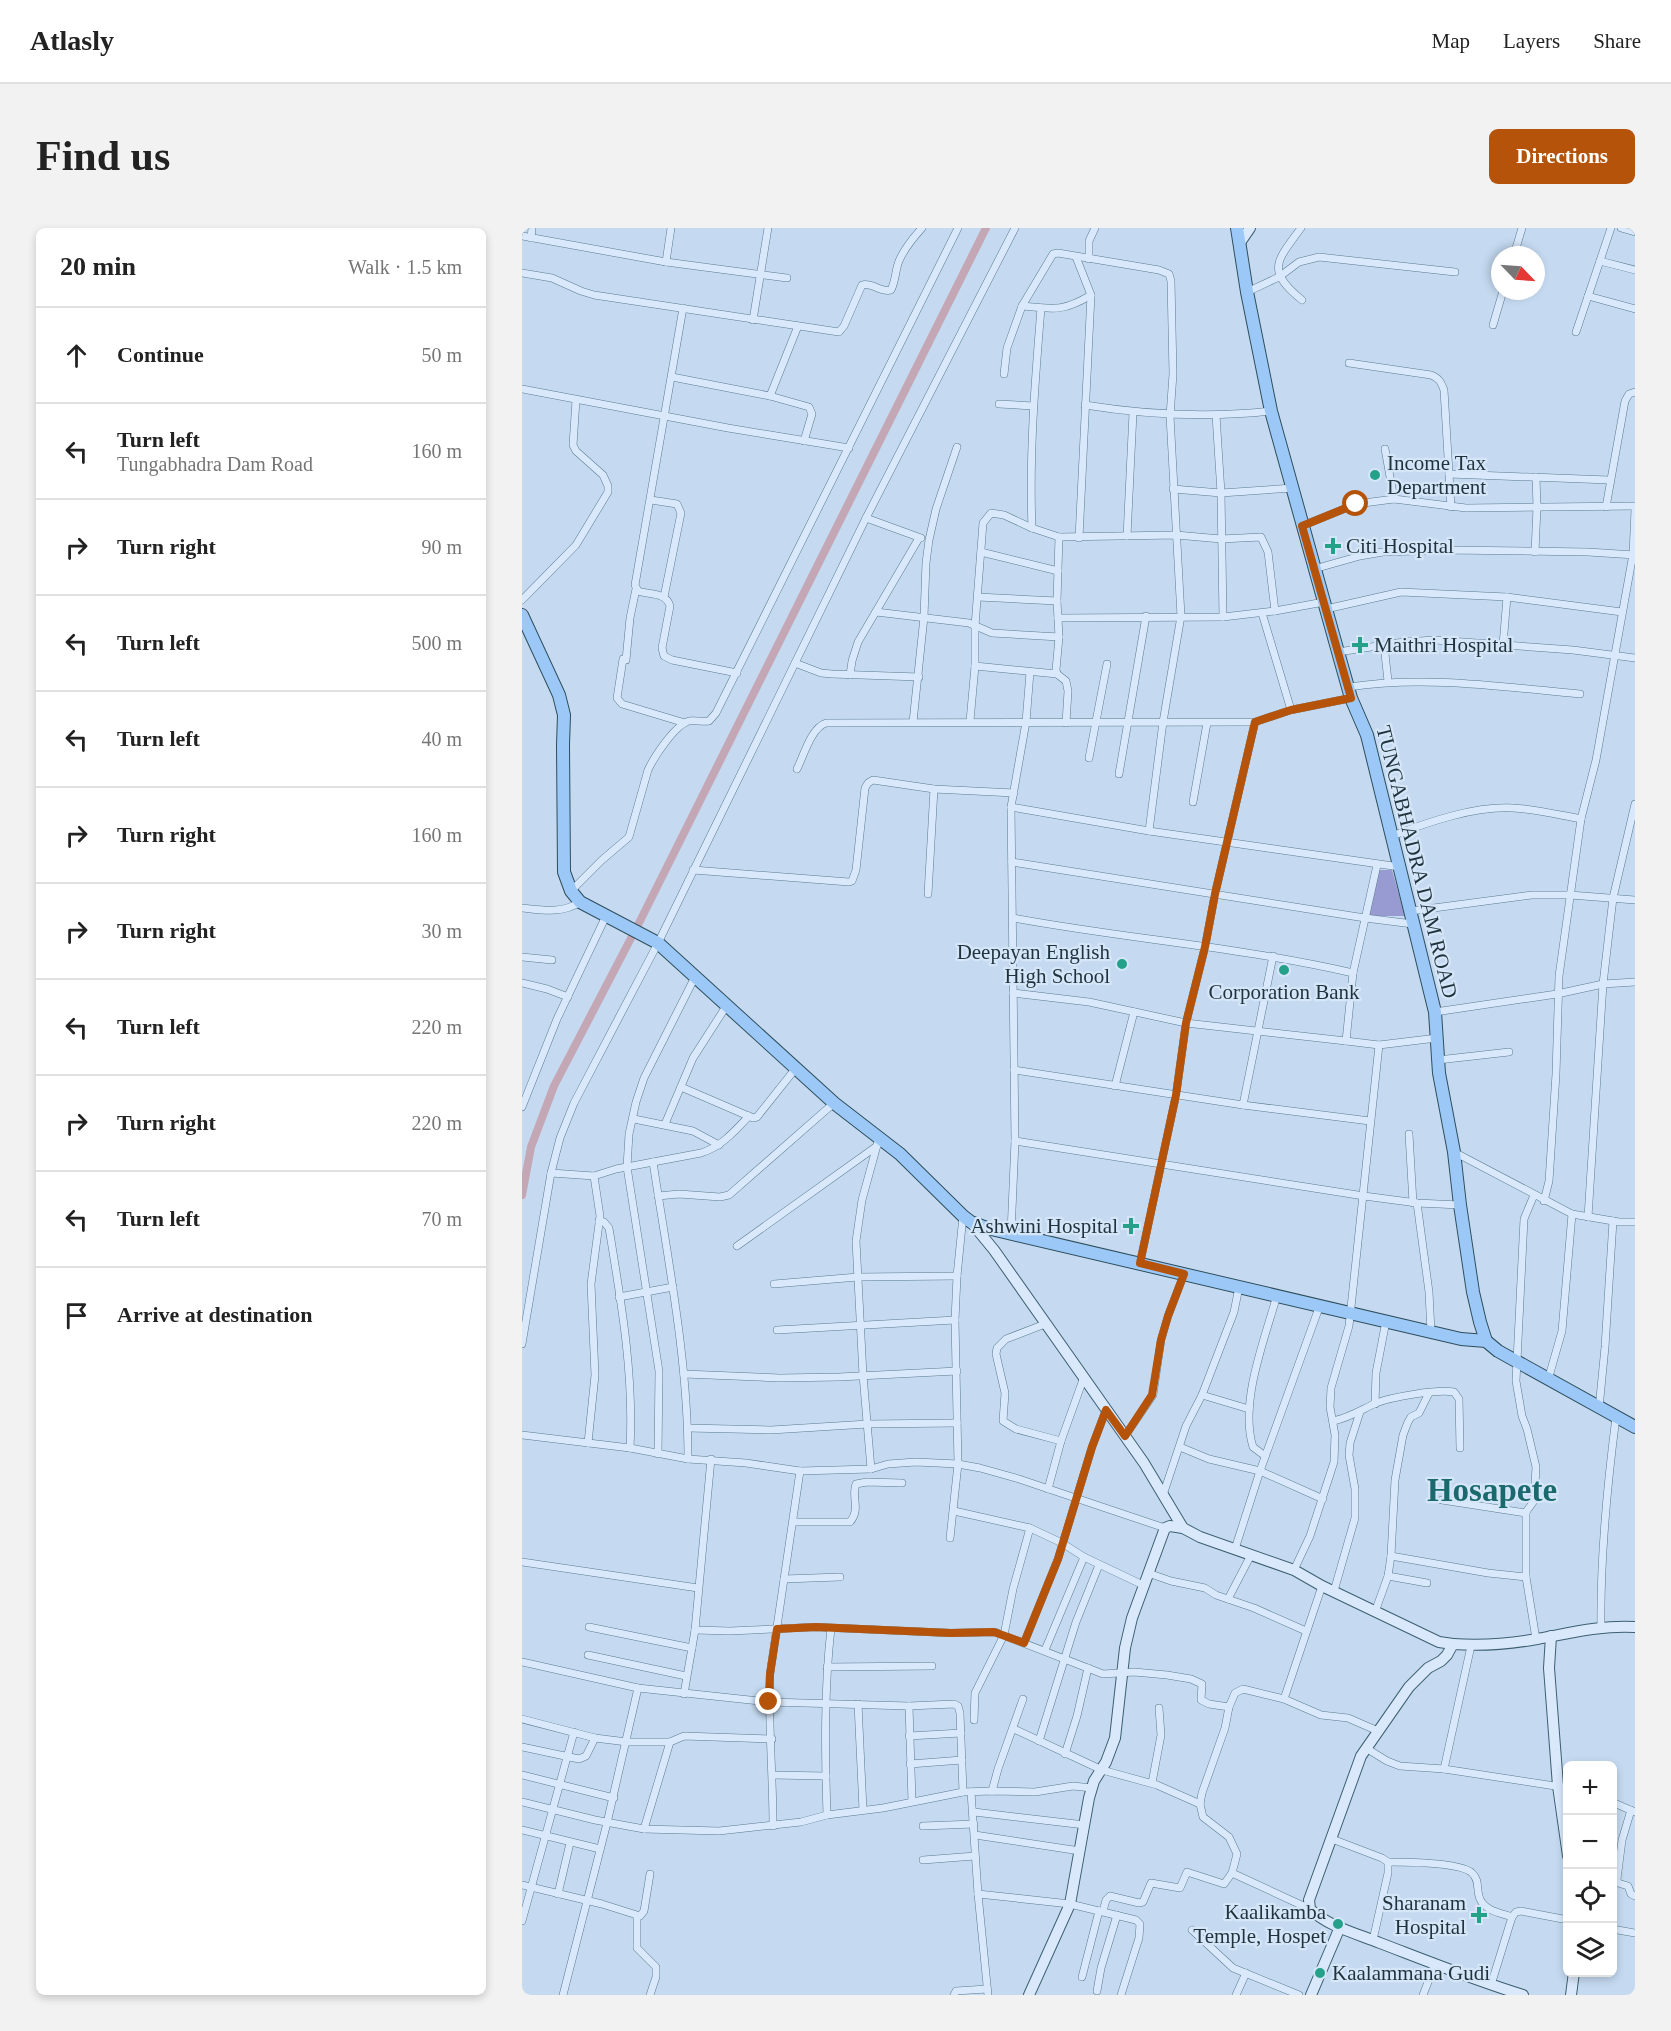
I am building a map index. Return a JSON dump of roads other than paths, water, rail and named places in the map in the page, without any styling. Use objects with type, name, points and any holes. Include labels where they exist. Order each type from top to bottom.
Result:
[{"type":"main road","name":"TUNGABHADRA DAM ROAD","points":[[1237,228],[1247,292],[1271,411],[1338,652],[1350,692],[1367,735],[1435,1012],[1438,1060],[1454,1152],[1473,1292],[1486,1341]]},
{"type":"main road","points":[[522,615],[559,695],[564,715],[564,872],[571,891],[580,902],[656,941],[878,1142],[900,1154],[967,1219],[1011,1233],[1239,1287],[1461,1339],[1486,1341],[1498,1351],[1548,1380],[1635,1427]]},
{"type":"street","points":[[531,238],[532,228]]},
{"type":"street","points":[[666,262],[671,228]]},
{"type":"street","points":[[753,320],[768,228]]},
{"type":"street","points":[[522,273],[552,278],[594,295],[839,332],[842,330],[862,285],[868,284],[885,291],[891,290],[897,277],[901,257],[922,228]]},
{"type":"street","points":[[571,891],[629,837],[652,761],[685,723],[692,720],[709,721],[713,718],[957,228]]},
{"type":"street","points":[[522,1344],[551,1173],[560,1138],[574,1103],[693,870],[866,518],[1015,228]]},
{"type":"street","points":[[1089,259],[1089,241],[1095,228]]},
{"type":"street","points":[[1239,244],[1251,228]]},
{"type":"street","points":[[1301,228],[1278,263],[1279,277],[1290,291],[1302,300]]},
{"type":"street","points":[[1517,246],[1522,228]]},
{"type":"street","points":[[1576,332],[1611,228]]},
{"type":"street","points":[[1621,228],[1635,232]]},
{"type":"street","points":[[522,236],[666,262],[787,278]]},
{"type":"street","points":[[1004,374],[1007,348],[1022,306],[1051,255],[1058,253],[1159,270],[1169,274],[1173,330],[1170,416],[1181,616],[1163,722],[1149,831]]},
{"type":"street","points":[[1247,292],[1279,277],[1299,262],[1319,256],[1455,272]]},
{"type":"street","points":[[1076,257],[1091,295],[1079,538]]},
{"type":"street","points":[[1600,261],[1635,270]]},
{"type":"street","points":[[1022,306],[1064,309],[1091,295]]},
{"type":"street","points":[[1588,296],[1635,309]]},
{"type":"street","points":[[1492,325],[1500,300]]},
{"type":"street","points":[[683,308],[617,698],[622,704],[685,723]]},
{"type":"street","points":[[1032,528],[1030,474],[1041,308]]},
{"type":"street","points":[[770,396],[798,326]]},
{"type":"street","points":[[1349,363],[1437,377],[1444,390],[1451,507]]},
{"type":"street","points":[[672,377],[770,396],[809,407],[812,410],[804,441]]},
{"type":"street","points":[[522,389],[665,417],[849,448]]},
{"type":"street","points":[[1605,507],[1625,401],[1629,394],[1635,392]]},
{"type":"street","points":[[522,600],[576,545],[608,492],[606,479],[573,446],[576,400]]},
{"type":"street","points":[[999,404],[1033,406]]},
{"type":"street","points":[[1084,405],[1170,416],[1271,411]]},
{"type":"street","points":[[1127,536],[1133,413]]},
{"type":"street","points":[[1216,415],[1221,493],[1223,617]]},
{"type":"street","points":[[913,722],[919,677],[929,540],[936,509],[957,447]]},
{"type":"street","points":[[1385,449],[1394,499]]},
{"type":"street","points":[[1449,474],[1609,480]]},
{"type":"street","points":[[1535,552],[1536,477]]},
{"type":"street","points":[[1173,489],[1221,493],[1293,488]]},
{"type":"street","points":[[1302,526],[1356,504],[1394,499],[1451,507],[1635,508],[1634,554],[1596,760],[1581,819],[1570,895],[1557,994],[1556,1074],[1549,1181],[1544,1201]]},
{"type":"street","points":[[651,500],[677,504],[681,513],[664,597]]},
{"type":"street","points":[[970,721],[983,523],[991,513],[1004,515],[1059,537],[1176,535],[1221,539],[1261,537],[1268,552],[1275,611]]},
{"type":"street","points":[[866,518],[929,540]]},
{"type":"street","points":[[1059,537],[1057,601],[1059,637],[1056,668],[1058,674],[1066,681],[1068,691],[1066,723]]},
{"type":"street","points":[[850,675],[858,642],[919,538]]},
{"type":"street","points":[[1314,569],[1383,552],[1448,550],[1634,554]]},
{"type":"street","points":[[981,552],[1058,571]]},
{"type":"street","points":[[636,589],[642,593],[664,597],[670,606],[662,648],[664,656],[672,660],[737,673]]},
{"type":"street","points":[[1058,618],[1223,617],[1325,605],[1401,592],[1507,597],[1622,612]]},
{"type":"street","points":[[978,597],[1057,601]]},
{"type":"street","points":[[1503,645],[1507,597]]},
{"type":"street","points":[[876,612],[975,626],[992,633],[1059,637]]},
{"type":"street","points":[[1262,613],[1291,710]]},
{"type":"street","points":[[1119,774],[1146,616]]},
{"type":"street","points":[[1338,652],[1435,640],[1573,650],[1635,658]]},
{"type":"street","points":[[1384,645],[1388,681]]},
{"type":"street","points":[[795,663],[821,673],[919,677]]},
{"type":"street","points":[[1089,758],[1107,664]]},
{"type":"street","points":[[975,666],[1058,674]]},
{"type":"street","points":[[1011,1233],[1015,1140],[1011,807],[1026,722],[1030,672]]},
{"type":"street","points":[[797,768],[816,730],[822,724],[970,721],[1255,722],[1388,681],[1497,686],[1580,694]]},
{"type":"street","points":[[1140,1263],[1176,1095],[1186,1023],[1255,722]]},
{"type":"street","points":[[1193,802],[1207,723]]},
{"type":"street","points":[[693,870],[849,882],[852,881],[856,870],[865,788],[873,780],[934,789],[1014,793]]},
{"type":"street","points":[[927,894],[934,789]]},
{"type":"street","points":[[1588,1217],[1603,984],[1613,898],[1635,804]]},
{"type":"street","points":[[1011,807],[1149,831],[1400,867]]},
{"type":"street","points":[[1392,836],[1426,823],[1503,808],[1536,810],[1581,819]]},
{"type":"street","points":[[1012,862],[1365,918],[1412,918],[1532,895],[1570,895],[1635,900]]},
{"type":"street","points":[[1346,1041],[1353,973],[1377,865]]},
{"type":"street","points":[[522,908],[559,910],[572,907],[580,902]]},
{"type":"street","points":[[522,1107],[539,1061],[608,917]]},
{"type":"street","points":[[1013,918],[1273,956],[1353,973]]},
{"type":"street","points":[[1243,1105],[1273,956]]},
{"type":"street","points":[[522,957],[552,960]]},
{"type":"street","points":[[658,1454],[659,1371],[627,1167],[629,1134],[644,1078],[696,975]]},
{"type":"street","points":[[1435,1012],[1557,994],[1603,984],[1635,982]]},
{"type":"street","points":[[522,983],[568,997]]},
{"type":"street","points":[[1013,993],[1089,1002],[1186,1023],[1379,1045],[1437,1038]]},
{"type":"street","points":[[665,1124],[693,1058],[727,1005]]},
{"type":"street","points":[[1115,1086],[1134,1012]]},
{"type":"street","points":[[1294,1570],[1310,1536],[1323,1499],[1336,1448],[1330,1407],[1331,1388],[1351,1313],[1379,1045]]},
{"type":"street","points":[[1438,1060],[1509,1052]]},
{"type":"street","points":[[681,1086],[753,1118],[759,1115],[796,1068]]},
{"type":"street","points":[[1014,1070],[1243,1105],[1370,1121]]},
{"type":"street","points":[[658,1196],[679,1194],[720,1197],[729,1195],[834,1103]]},
{"type":"street","points":[[551,1173],[594,1176],[627,1167],[701,1153],[719,1145],[748,1116]]},
{"type":"street","points":[[634,1119],[665,1124],[701,1134],[719,1145]]},
{"type":"street","points":[[1409,1134],[1431,1332]]},
{"type":"street","points":[[1015,1140],[1364,1196],[1415,1203],[1460,1205]]},
{"type":"street","points":[[737,1246],[878,1142]]},
{"type":"street","points":[[871,1469],[863,1375],[856,1241],[858,1221],[878,1142]]},
{"type":"street","points":[[1454,1152],[1572,1214],[1612,1221],[1635,1222]]},
{"type":"street","points":[[653,1162],[674,1287],[684,1374],[688,1459]]},
{"type":"street","points":[[588,1443],[595,1375],[591,1284],[599,1221],[594,1176]]},
{"type":"street","points":[[1534,1195],[1524,1219],[1516,1381],[1522,1416],[1534,1452],[1536,1467],[1534,1501],[1526,1513],[1526,1577],[1536,1639]]},
{"type":"street","points":[[1548,1380],[1562,1332],[1572,1214]]},
{"type":"street","points":[[950,1538],[958,1464],[955,1320],[957,1276],[967,1219]]},
{"type":"street","points":[[967,1219],[994,1250],[1084,1377],[1125,1436],[1183,1528]]},
{"type":"street","points":[[599,1221],[604,1222],[609,1228],[627,1345],[631,1397],[630,1448]]},
{"type":"street","points":[[1599,1408],[1612,1221]]},
{"type":"street","points":[[1125,1436],[1152,1395],[1166,1324],[1184,1274]]},
{"type":"street","points":[[774,1284],[858,1277],[957,1276]]},
{"type":"street","points":[[620,1297],[674,1287]]},
{"type":"street","points":[[1163,1495],[1186,1426],[1202,1395],[1234,1312],[1239,1287]]},
{"type":"street","points":[[1265,1456],[1253,1447],[1249,1409],[1277,1295]]},
{"type":"street","points":[[1235,1549],[1265,1456],[1320,1305]]},
{"type":"street","points":[[777,1330],[955,1320]]},
{"type":"street","points":[[1375,1404],[1376,1372],[1386,1321]]},
{"type":"street","points":[[1046,1324],[1006,1339],[997,1348],[996,1354],[1005,1393],[1003,1421],[1016,1429],[1061,1441]]},
{"type":"street","points":[[684,1374],[780,1378],[957,1371]]},
{"type":"street","points":[[1048,1489],[1061,1441],[1084,1377]]},
{"type":"street","points":[[1333,1421],[1360,1412],[1384,1400],[1448,1391],[1457,1394],[1460,1448]]},
{"type":"street","points":[[1375,1612],[1388,1576],[1395,1480],[1403,1435],[1411,1417],[1419,1413],[1429,1393]]},
{"type":"street","points":[[1202,1395],[1249,1409]]},
{"type":"street","points":[[1024,1643],[1058,1559],[1106,1410]]},
{"type":"street","points":[[1334,1592],[1354,1527],[1355,1489],[1349,1455],[1350,1443],[1360,1412]]},
{"type":"street","points":[[1601,1627],[1602,1538],[1616,1417]]},
{"type":"street","points":[[688,1428],[771,1430],[868,1424],[957,1423]]},
{"type":"street","points":[[522,1435],[630,1448],[688,1459],[711,1459],[800,1471],[871,1469],[888,1464],[916,1462],[958,1464],[980,1468],[1165,1528],[1170,1526],[1183,1528],[1200,1537],[1294,1570],[1334,1592],[1439,1642],[1471,1646],[1536,1639],[1601,1627],[1635,1627]]},
{"type":"street","points":[[1180,1448],[1209,1459],[1260,1471],[1323,1499]]},
{"type":"street","points":[[684,1694],[695,1630],[711,1459]]},
{"type":"street","points":[[773,1826],[770,1674],[800,1471]]},
{"type":"street","points":[[794,1522],[850,1522],[856,1508],[853,1491],[856,1484],[902,1483]]},
{"type":"street","points":[[1442,1500],[1526,1513]]},
{"type":"street","points":[[954,1510],[1030,1528],[1143,1585]]},
{"type":"street","points":[[974,1720],[975,1693],[1004,1635],[1013,1589],[1030,1528]]},
{"type":"street","points":[[1029,1995],[1070,1904],[1092,1788],[1115,1738],[1125,1648],[1143,1585],[1165,1528]]},
{"type":"street","points":[[1228,1599],[1251,1555]]},
{"type":"street","points":[[1391,1556],[1488,1574],[1526,1577]]},
{"type":"street","points":[[1045,1650],[1084,1557]]},
{"type":"street","points":[[522,1562],[698,1588]]},
{"type":"street","points":[[1040,1741],[1079,1615],[1100,1564]]},
{"type":"street","points":[[1148,1573],[1171,1581],[1205,1588],[1306,1630]]},
{"type":"street","points":[[1388,1576],[1427,1583]]},
{"type":"street","points":[[784,1579],[840,1577]]},
{"type":"street","points":[[1284,1699],[1322,1586]]},
{"type":"street","points":[[589,1627],[692,1648]]},
{"type":"street","points":[[695,1630],[831,1628],[951,1633],[994,1632],[1103,1674],[1123,1672],[1167,1675],[1197,1681],[1202,1684],[1201,1700],[1209,1704],[1229,1707]]},
{"type":"street","points":[[827,1815],[826,1703],[831,1628]]},
{"type":"street","points":[[1366,1748],[1400,1766],[1444,1768],[1563,1787],[1556,1745],[1549,1668],[1551,1636]]},
{"type":"street","points":[[1310,1909],[1309,1900],[1366,1748],[1409,1687],[1428,1668],[1447,1655],[1452,1644]]},
{"type":"street","points":[[1444,1768],[1471,1646]]},
{"type":"street","points":[[588,1655],[686,1676]]},
{"type":"street","points":[[522,1662],[638,1688],[684,1694],[769,1702],[958,1706],[962,1760],[974,1812],[975,1856],[988,1992],[960,1989],[954,1995]]},
{"type":"street","points":[[827,1667],[932,1666]]},
{"type":"street","points":[[1065,1754],[1088,1668]]},
{"type":"street","points":[[563,1995],[608,1823],[638,1688]]},
{"type":"street","points":[[1082,1977],[1101,1911],[1110,1896],[1139,1903],[1143,1902],[1151,1883],[1180,1888],[1187,1872],[1224,1884],[1232,1873],[1237,1854],[1230,1838],[1203,1817],[1200,1804],[1235,1693],[1243,1689],[1284,1699],[1321,1715],[1348,1718],[1378,1731]]},
{"type":"street","points":[[992,1791],[1023,1699]]},
{"type":"street","points":[[858,1704],[863,1810]]},
{"type":"street","points":[[909,1706],[912,1801]]},
{"type":"street","points":[[1152,1784],[1161,1735],[1158,1708]]},
{"type":"street","points":[[522,1719],[595,1738],[627,1742],[670,1742],[683,1737],[772,1739]]},
{"type":"street","points":[[1014,1729],[1101,1770],[1168,1789],[1200,1804]]},
{"type":"street","points":[[522,1921],[574,1732]]},
{"type":"street","points":[[909,1737],[961,1733]]},
{"type":"street","points":[[522,1747],[583,1758],[595,1738]]},
{"type":"street","points":[[644,1829],[670,1742]]},
{"type":"street","points":[[910,1764],[962,1760]]},
{"type":"street","points":[[522,1775],[614,1798]]},
{"type":"street","points":[[773,1775],[826,1776]]},
{"type":"street","points":[[522,1802],[608,1823],[644,1829],[719,1831],[773,1826],[968,1792],[1035,1792],[1074,1786],[1092,1788]]},
{"type":"street","points":[[1617,1804],[1633,1811],[1622,1840],[1617,1879],[1618,1883],[1628,1886],[1631,1894],[1635,1896]]},
{"type":"street","points":[[974,1812],[1085,1825]]},
{"type":"street","points":[[923,1826],[974,1824]]},
{"type":"street","points":[[522,1830],[600,1850]]},
{"type":"street","points":[[975,1835],[1080,1851]]},
{"type":"street","points":[[1332,1839],[1388,1862],[1419,1862],[1469,1871],[1477,1880],[1482,1902],[1491,1910],[1512,1917]]},
{"type":"street","points":[[558,1894],[570,1843]]},
{"type":"street","points":[[923,1860],[975,1856]]},
{"type":"street","points":[[1373,1940],[1388,1873],[1388,1862]]},
{"type":"street","points":[[1232,1873],[1310,1909],[1340,1927],[1523,1995]]},
{"type":"street","points":[[522,1885],[587,1900],[637,1916],[642,1915],[644,1911],[650,1874]]},
{"type":"street","points":[[978,1894],[1070,1904],[1136,1920],[1140,1924],[1139,1938],[1121,1995]]},
{"type":"street","points":[[1491,1985],[1512,1917],[1516,1912],[1563,1919]]},
{"type":"street","points":[[1096,1990],[1117,1915]]},
{"type":"street","points":[[637,1916],[636,1948],[656,1967],[656,1977],[650,1995]]},
{"type":"street","points":[[1311,1995],[1340,1927]]},
{"type":"street","points":[[1192,1930],[1233,1968],[1299,1995]]},
{"type":"street","points":[[1617,1930],[1635,1933]]},
{"type":"street","points":[[1422,1995],[1435,1964]]},
{"type":"street","points":[[1236,1995],[1246,1973]]},
{"type":"street","points":[[1571,1995],[1573,1977]]},
{"type":"waterway","points":[[522,1195],[531,1147],[554,1086],[641,919],[986,228]]},
{"type":"place","name":"Income Tax Department","points":[[1375,475]]},
{"type":"place","name":"Citi Hospital","points":[[1333,546]]},
{"type":"place","name":"Maithri Hospital","points":[[1360,645]]},
{"type":"place","name":"Deepayan English High School","points":[[1122,964]]},
{"type":"place","name":"Corporation Bank","points":[[1284,970]]},
{"type":"place","name":"Ashwini Hospital","points":[[1131,1226]]},
{"type":"place","name":"Sharanam Hospital","points":[[1479,1915]]},
{"type":"place","name":"Kaalikamba Temple, Hospet","points":[[1338,1924]]},
{"type":"place","name":"Kaalammana Gudi","points":[[1320,1973]]},
{"type":"district","name":"Hosapete","points":[[1492,1489]]}]
